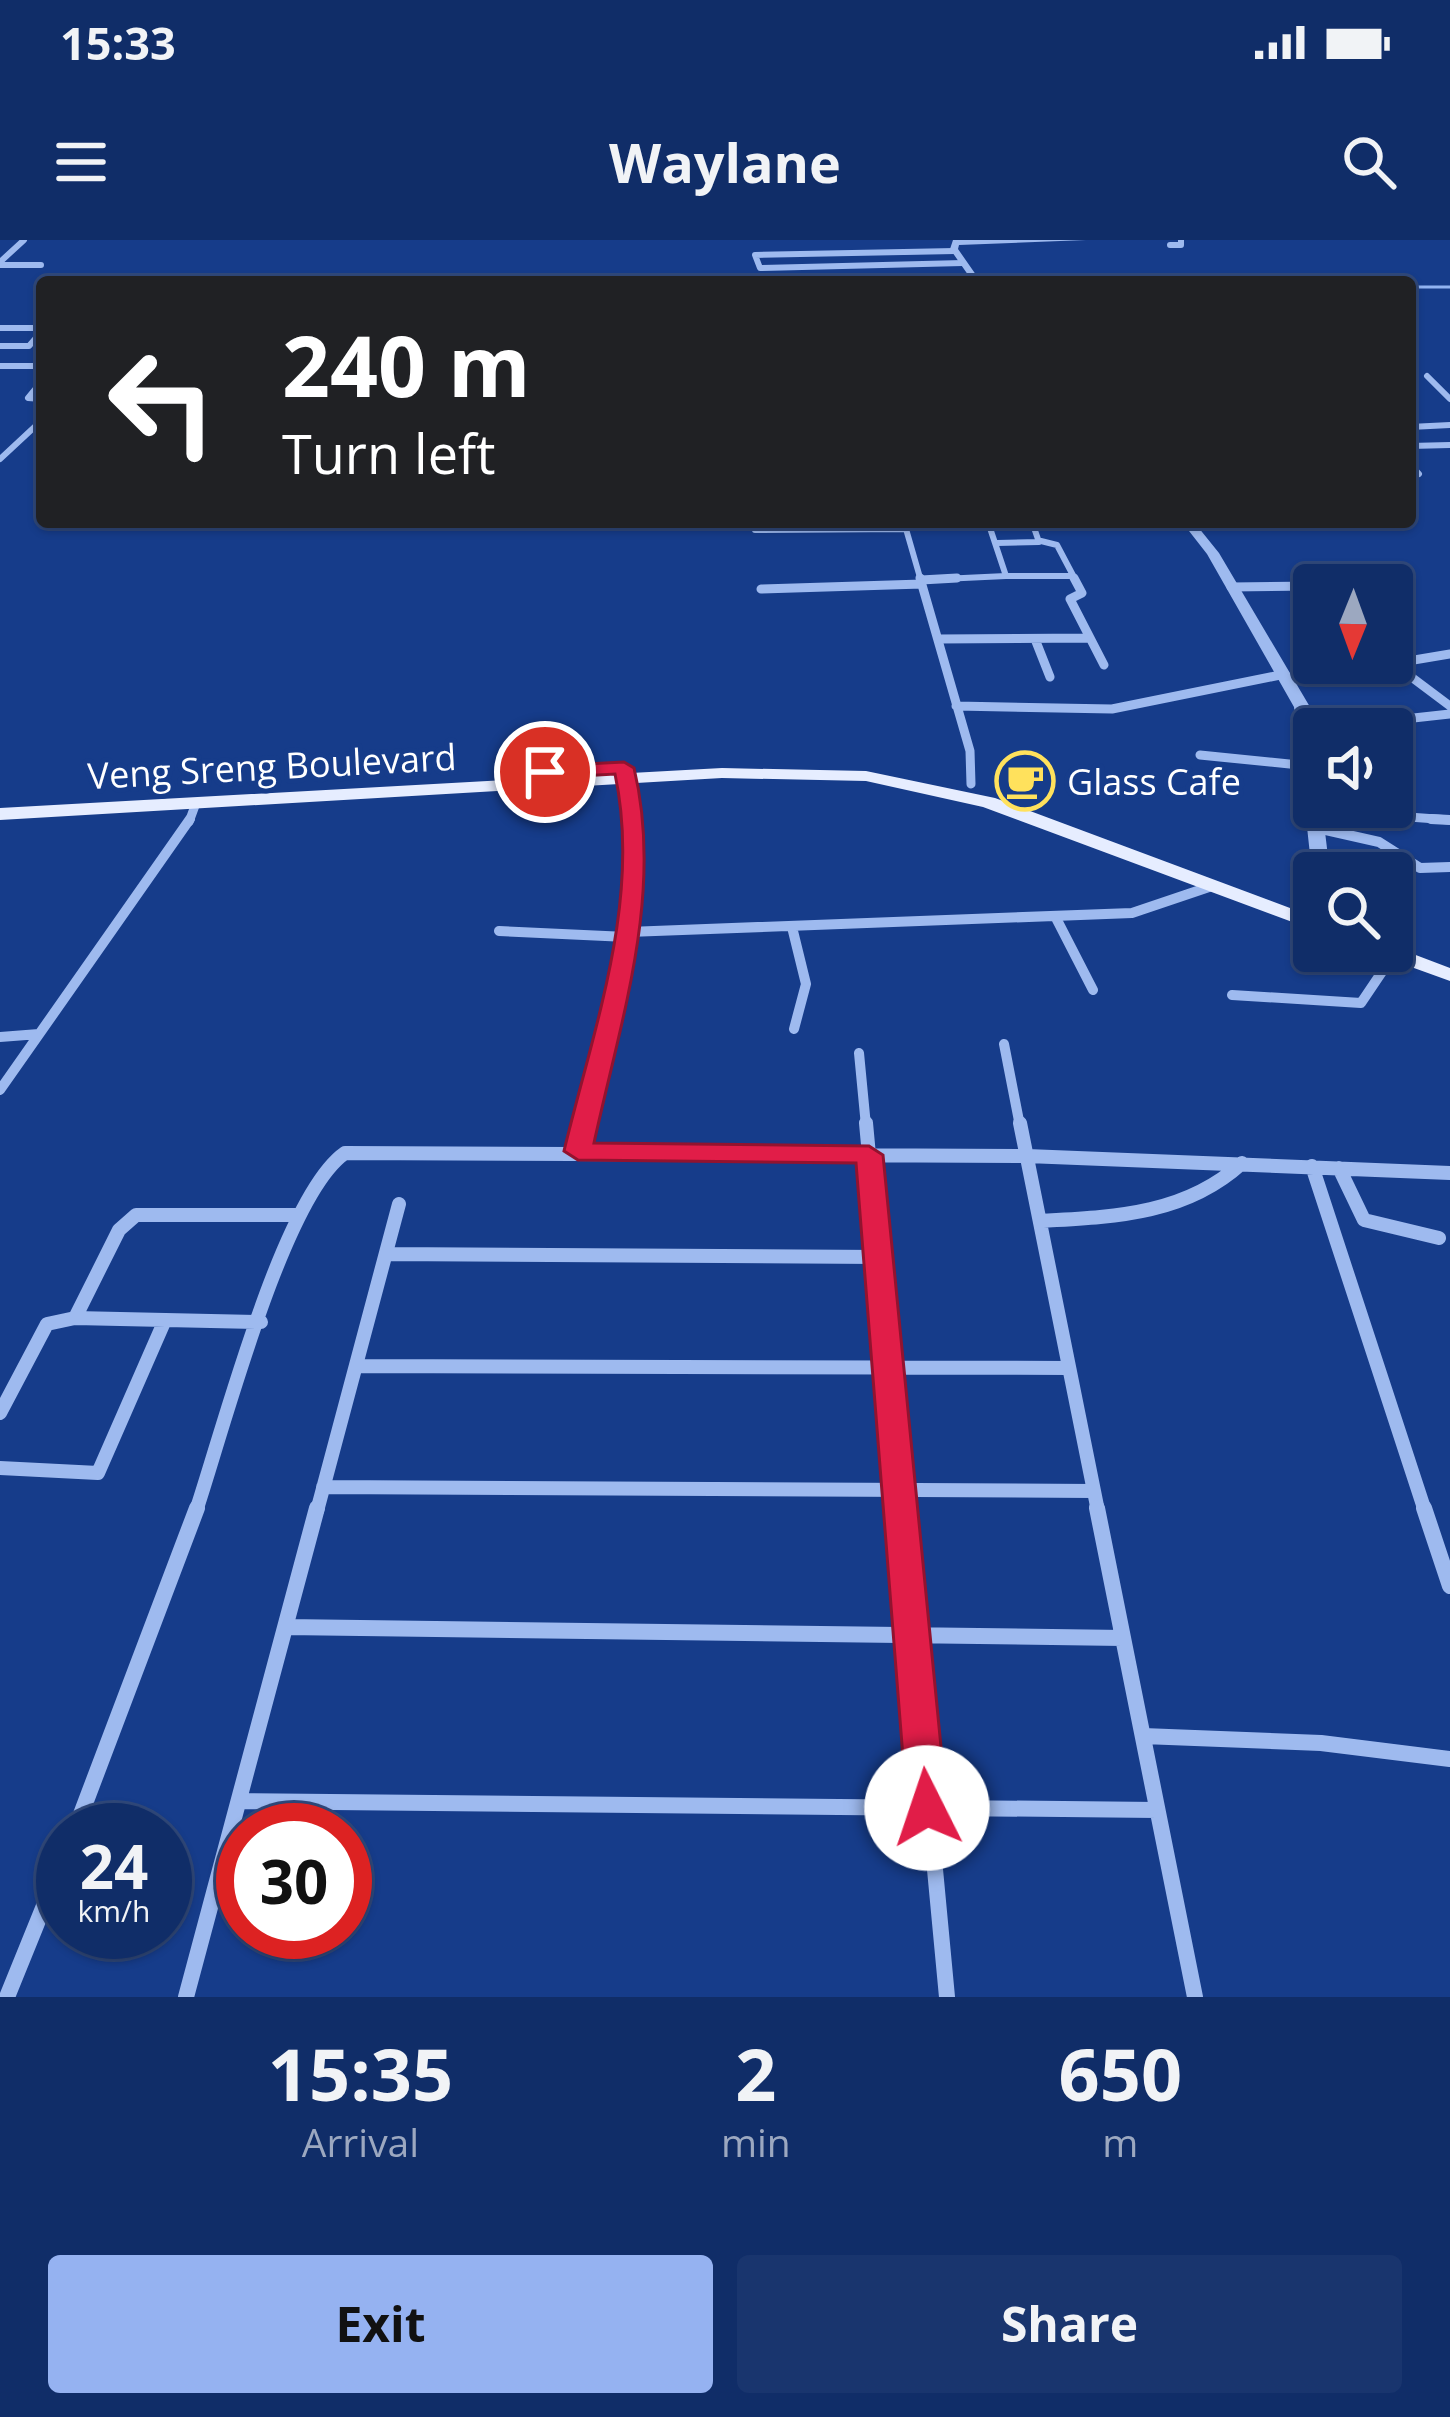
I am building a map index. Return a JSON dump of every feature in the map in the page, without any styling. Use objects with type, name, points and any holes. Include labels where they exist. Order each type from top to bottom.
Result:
[{"type":"main road","name":"Veng Sreng Boulevard","points":[[0,814],[817,761],[971,784],[1293,906]]},
{"type":"main road","name":"Veng Sreng Boulevard","points":[[0,802],[625,773],[779,772],[913,783],[988,802],[1212,886],[1293,908]]},
{"type":"main road","points":[[1413,952],[1450,959]]},
{"type":"main road","points":[[1413,958],[1450,975]]},
{"type":"street","points":[[0,264],[24,240]]},
{"type":"street","points":[[963,263],[760,268],[754,255],[1082,240]]},
{"type":"street","points":[[1170,245],[1181,245],[1181,240]]},
{"type":"street","points":[[956,245],[973,276]]},
{"type":"street","points":[[0,264],[41,265]]},
{"type":"street","points":[[0,328],[36,329]]},
{"type":"street","points":[[11,366],[36,337]]},
{"type":"street","points":[[0,346],[36,346]]},
{"type":"street","points":[[0,367],[36,366]]},
{"type":"street","points":[[1427,376],[1450,399]]},
{"type":"street","points":[[0,459],[36,425]]},
{"type":"street","points":[[1416,427],[1450,425]]},
{"type":"street","points":[[1438,426],[1450,441]]},
{"type":"street","points":[[1416,445],[1450,441]]},
{"type":"street","points":[[1416,471],[1419,474]]},
{"type":"street","points":[[755,530],[815,528]]},
{"type":"street","points":[[907,528],[970,752],[971,784]]},
{"type":"street","points":[[991,528],[1006,576]]},
{"type":"street","points":[[1035,528],[1042,541]]},
{"type":"street","points":[[1192,528],[1302,708]]},
{"type":"street","points":[[997,543],[1057,545],[1082,593],[1070,599],[1104,665]]},
{"type":"street","points":[[760,589],[1071,576]]},
{"type":"street","points":[[1231,586],[1293,586]]},
{"type":"street","points":[[938,639],[1090,638]]},
{"type":"street","points":[[1034,639],[1050,677]]},
{"type":"street","points":[[1413,661],[1450,654]]},
{"type":"street","points":[[956,706],[1112,709],[1293,677]]},
{"type":"street","points":[[1413,680],[1450,710]]},
{"type":"street","points":[[1413,716],[1450,710]]},
{"type":"street","points":[[1201,754],[1293,764]]},
{"type":"street","points":[[578,1151],[627,934],[637,856],[625,773]]},
{"type":"street","points":[[0,1090],[188,824],[196,803]]},
{"type":"street","points":[[1413,817],[1450,820]]},
{"type":"street","points":[[1319,852],[1317,828],[1379,842],[1420,868],[1450,867]]},
{"type":"street","points":[[499,931],[627,934],[1056,918],[1154,909],[1212,886]]},
{"type":"street","points":[[1056,918],[1093,990]]},
{"type":"street","points":[[792,928],[806,984],[794,1029]]},
{"type":"street","points":[[1232,995],[1360,1004],[1368,1000],[1380,972]]},
{"type":"street","points":[[0,1037],[38,1034]]},
{"type":"street","points":[[1004,1044],[1195,1997]]},
{"type":"street","points":[[859,1053],[947,1997]]},
{"type":"street","points":[[86,1803],[167,1599],[295,1215],[332,1162],[356,1150],[1027,1156],[1450,1173]]},
{"type":"street","points":[[1040,1221],[1158,1209],[1222,1185],[1242,1163]]},
{"type":"street","points":[[1312,1166],[1450,1586]]},
{"type":"street","points":[[1339,1168],[1364,1220],[1439,1238]]},
{"type":"street","points":[[186,1997],[399,1204]]},
{"type":"street","points":[[75,1318],[119,1230],[136,1215],[295,1215]]},
{"type":"street","points":[[386,1255],[880,1257]]},
{"type":"street","points":[[0,1413],[47,1324],[75,1318],[261,1322]]},
{"type":"street","points":[[0,1468],[98,1473],[165,1320]]},
{"type":"street","points":[[356,1366],[1069,1369]]},
{"type":"street","points":[[323,1487],[1094,1490]]},
{"type":"street","points":[[286,1628],[1123,1638]]},
{"type":"street","points":[[1143,1736],[1321,1743],[1450,1759]]},
{"type":"street","points":[[239,1801],[1157,1810]]},
{"type":"street","points":[[7,1997],[36,1926]]},
{"type":"waterway","points":[[1416,287],[1450,287]]},
{"type":"place","name":"Glass Cafe","points":[[1025,781]]},
{"type":"route","points":[[545,772],[624,768],[633,808],[637,856],[628,932],[578,1151],[869,1155],[927,1808]]}]
